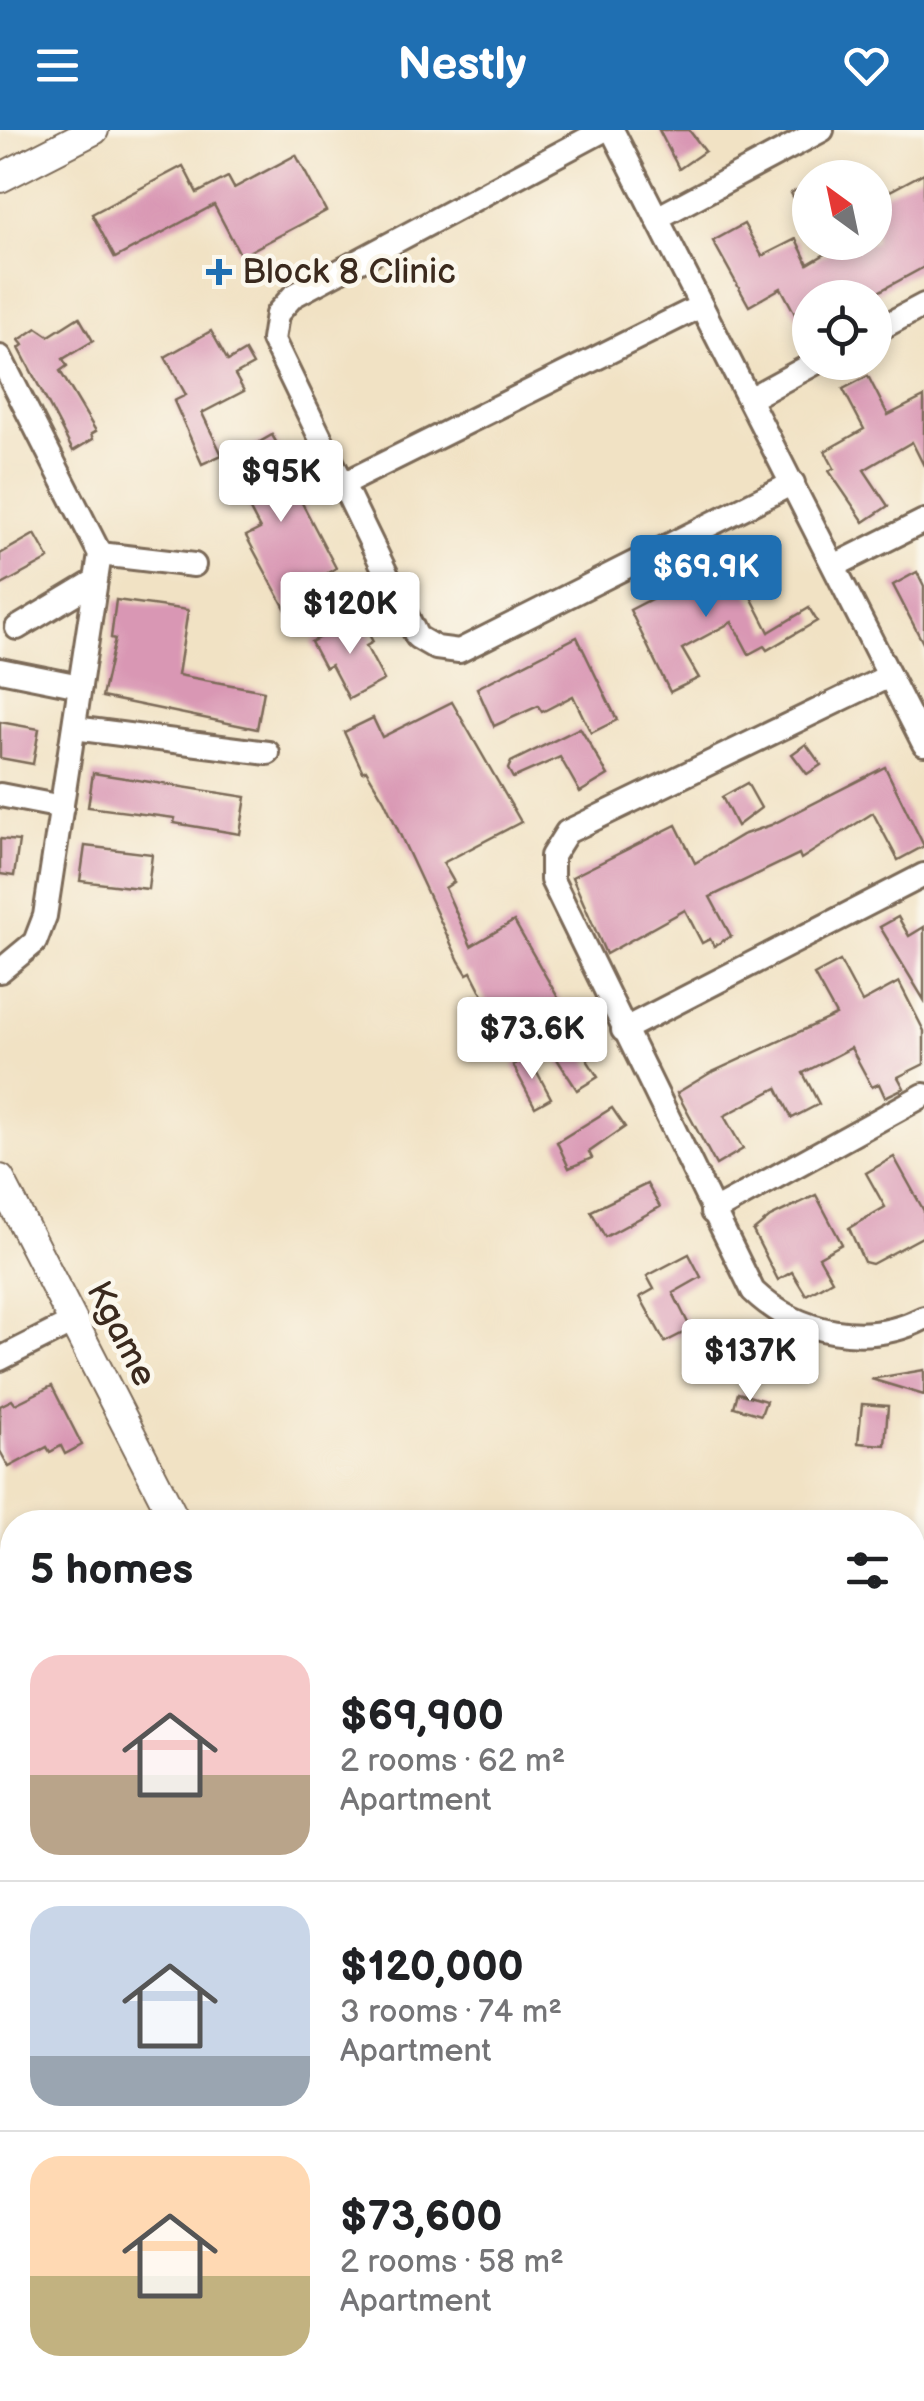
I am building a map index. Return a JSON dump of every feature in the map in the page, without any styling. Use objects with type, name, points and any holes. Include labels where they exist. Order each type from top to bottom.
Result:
[{"type":"street","points":[[604,130],[293,296],[277,314],[274,340],[418,637],[436,648],[459,652],[793,482]]},
{"type":"street","points":[[612,130],[924,744]]},
{"type":"street","points":[[657,218],[822,130]]},
{"type":"street","points":[[0,178],[87,132]]},
{"type":"street","points":[[892,323],[924,305]]},
{"type":"street","points":[[341,485],[701,306]]},
{"type":"street","points":[[0,357],[100,554],[45,916],[35,942],[0,971]]},
{"type":"street","points":[[750,399],[792,376]]},
{"type":"street","points":[[836,565],[924,521]]},
{"type":"street","points":[[100,554],[194,565]]},
{"type":"street","points":[[17,628],[96,582]]},
{"type":"street","points":[[0,670],[80,686]]},
{"type":"street","points":[[889,676],[567,832],[552,856],[552,880],[753,1291],[792,1320],[874,1336],[924,1318]]},
{"type":"street","points":[[74,728],[268,753]]},
{"type":"street","points":[[0,795],[62,808]]},
{"type":"street","points":[[623,1030],[924,874]]},
{"type":"street","points":[[712,1212],[924,1095]]},
{"type":"street","name":"Kgame","points":[[0,1179],[170,1510]]},
{"type":"street","points":[[0,1359],[72,1322]]},
{"type":"building","points":[[659,130],[689,130],[705,151],[679,169]]},
{"type":"building","points":[[296,155],[326,211],[241,256],[214,205],[115,258],[92,214],[183,166],[197,193],[228,177],[234,188]]},
{"type":"building","points":[[924,173],[924,267],[892,284],[892,280],[792,280],[792,308],[781,288],[749,306],[713,241],[744,224],[762,256],[792,241],[792,260],[806,260],[808,264],[815,260],[892,260],[892,190]]},
{"type":"building","points":[[79,317],[93,341],[63,359],[67,366],[60,371],[96,431],[91,434],[93,439],[73,451],[19,348],[23,345],[19,340],[37,328],[49,336]]},
{"type":"building","points":[[211,331],[228,361],[245,351],[253,365],[235,375],[244,391],[202,413],[222,455],[202,464],[174,401],[186,395],[165,357]]},
{"type":"building","points":[[860,380],[870,380],[888,415],[924,397],[924,466],[912,442],[864,470],[888,506],[864,522],[829,471],[834,468],[825,451],[864,429],[843,389]]},
{"type":"building","points":[[272,435],[308,497],[301,501],[336,568],[297,592],[314,624],[298,632],[246,536],[260,529],[225,462]]},
{"type":"building","points":[[35,534],[49,559],[0,586],[0,554]]},
{"type":"building","points":[[731,558],[769,632],[809,608],[817,621],[767,650],[764,646],[749,654],[732,622],[682,649],[699,678],[670,692],[630,610]]},
{"type":"building","points":[[917,572],[924,586],[924,645],[893,585]]},
{"type":"building","points":[[116,600],[188,610],[178,675],[264,691],[257,729],[102,697],[115,639],[111,638]]},
{"type":"building","points":[[359,616],[373,642],[366,646],[384,680],[349,699],[331,665],[325,668],[311,642]]},
{"type":"building","points":[[577,637],[617,720],[591,733],[573,696],[542,712],[538,706],[494,726],[477,688]]},
{"type":"building","points":[[452,702],[521,822],[443,863],[454,882],[445,888],[471,946],[514,921],[592,1057],[587,1060],[598,1077],[577,1090],[530,1017],[502,1033],[471,972],[467,974],[459,961],[384,800],[366,770],[363,772],[344,732],[373,718],[382,737]]},
{"type":"building","points":[[0,722],[39,729],[33,764],[0,758]]},
{"type":"building","points":[[580,728],[608,775],[580,792],[560,757],[513,778],[508,769],[511,762]]},
{"type":"building","points":[[806,744],[821,765],[807,774],[792,754]]},
{"type":"building","points":[[885,767],[924,846],[898,860],[873,813],[801,859],[799,854],[710,897],[731,936],[714,946],[710,939],[702,943],[685,910],[606,954],[572,877],[676,825],[695,863],[742,835],[771,825]]},
{"type":"building","points":[[93,773],[246,797],[240,834],[174,823],[175,818],[88,807]]},
{"type":"building","points":[[747,783],[761,808],[737,826],[722,797]]},
{"type":"building","points":[[0,839],[19,841],[14,876],[0,874]]},
{"type":"building","points":[[85,846],[152,854],[148,889],[80,881]]},
{"type":"building","points":[[898,917],[909,936],[924,927],[924,1000],[880,927]]},
{"type":"building","points":[[840,961],[862,1002],[899,982],[924,1031],[924,1064],[898,1077],[904,1088],[885,1097],[879,1084],[872,1087],[851,1048],[803,1073],[819,1104],[792,1118],[777,1088],[724,1116],[743,1149],[716,1165],[677,1093],[710,1073],[836,1015],[814,975]]},
{"type":"building","points":[[529,1057],[551,1098],[535,1107],[513,1065]]},
{"type":"building","points":[[612,1108],[625,1127],[589,1152],[592,1158],[569,1168],[557,1142]]},
{"type":"building","points":[[894,1157],[924,1211],[924,1236],[872,1264],[864,1262],[849,1228],[885,1207],[866,1173]]},
{"type":"building","points":[[647,1184],[660,1207],[605,1237],[591,1211]]},
{"type":"building","points":[[816,1195],[842,1244],[819,1257],[832,1280],[806,1295],[792,1272],[778,1280],[753,1231],[770,1217]]},
{"type":"building","points":[[689,1254],[701,1277],[673,1293],[691,1329],[665,1342],[640,1297],[654,1289],[647,1276]]},
{"type":"building","points":[[924,1370],[924,1395],[871,1379]]},
{"type":"building","points":[[52,1386],[82,1445],[65,1454],[61,1446],[50,1452],[47,1447],[9,1467],[0,1451],[0,1406],[12,1400],[15,1404]]},
{"type":"building","points":[[738,1393],[766,1401],[761,1415],[734,1407]]},
{"type":"building","points":[[862,1404],[888,1406],[885,1445],[858,1443]]},
{"type":"place","name":"Block 8 Clinic","points":[[219,272]]}]
